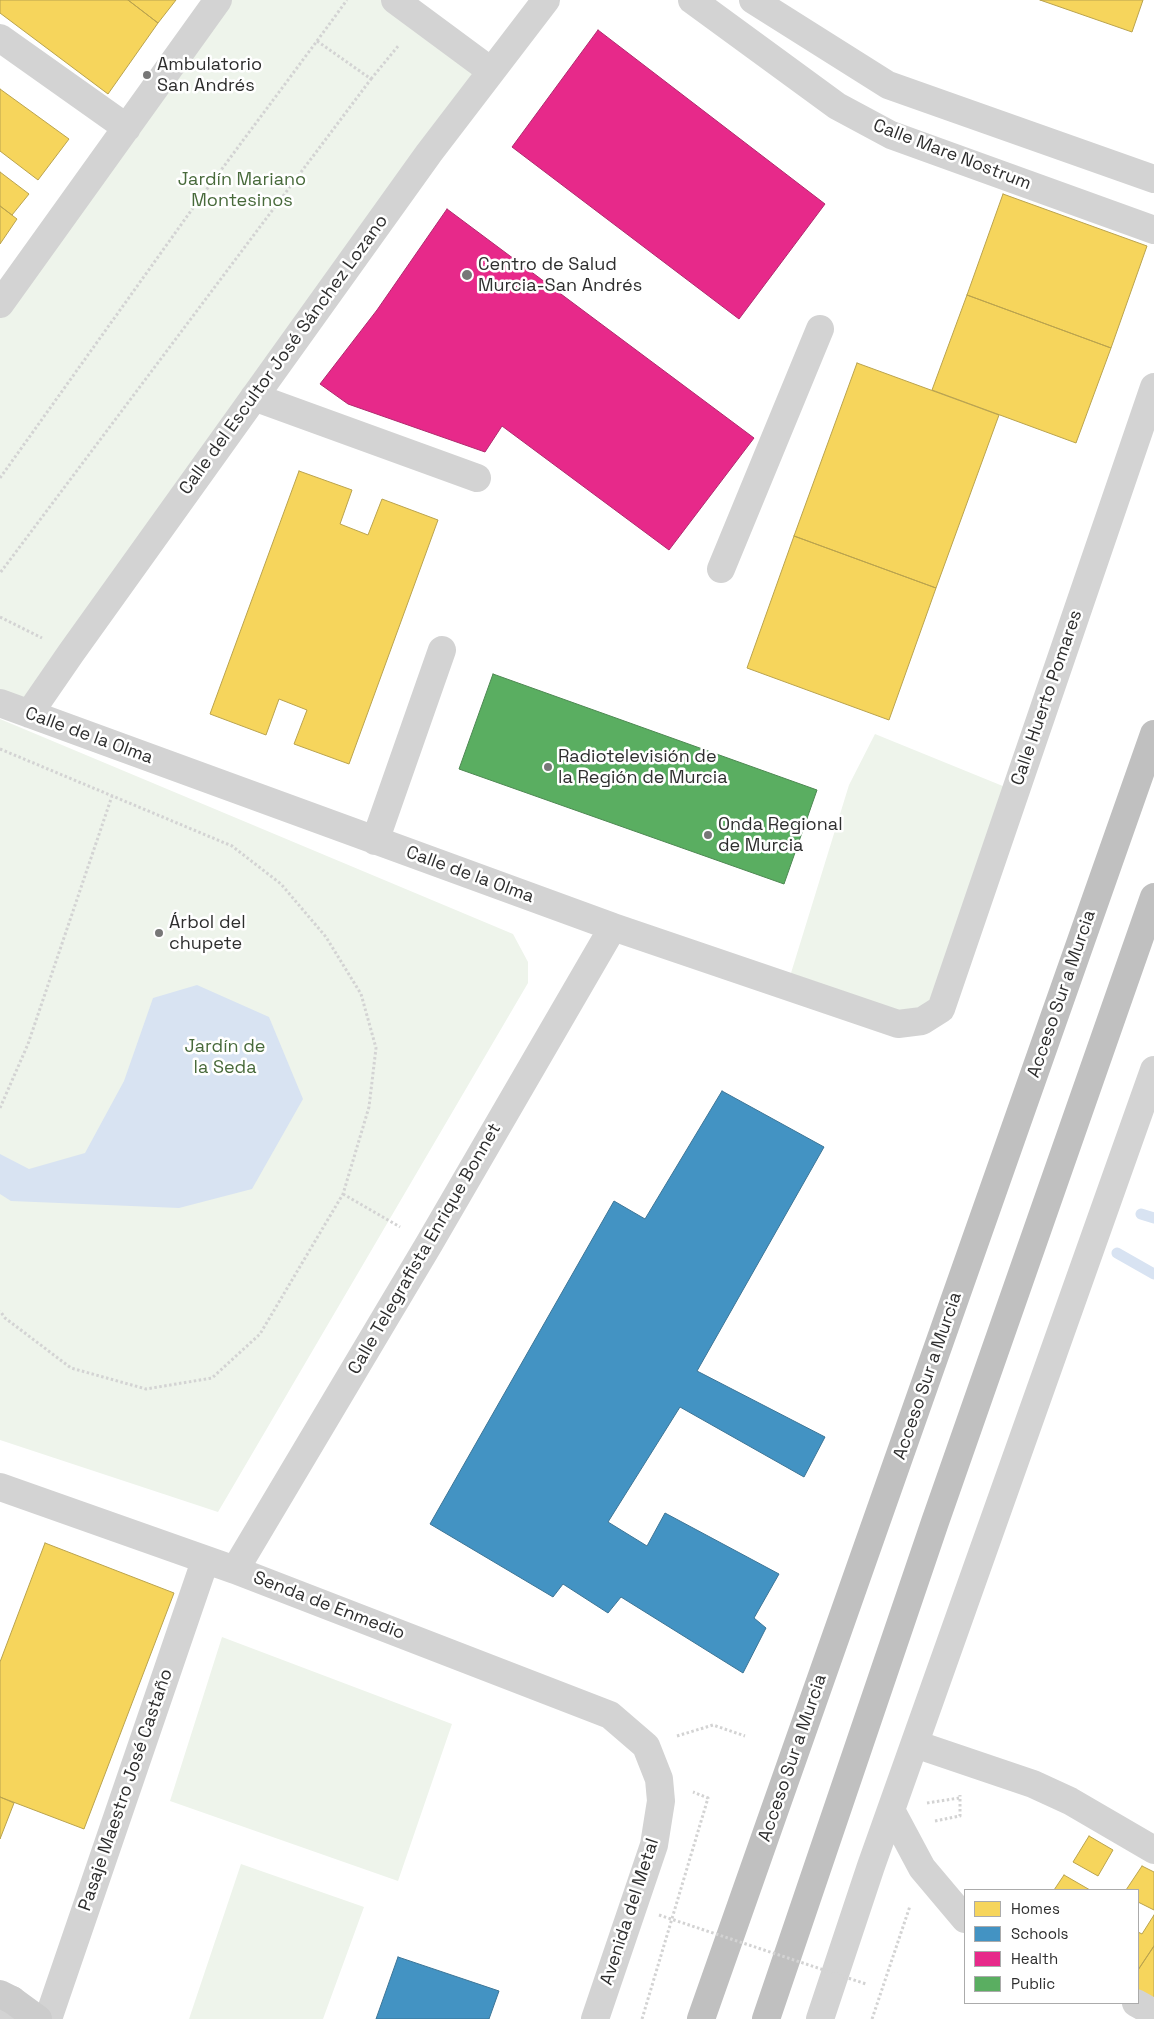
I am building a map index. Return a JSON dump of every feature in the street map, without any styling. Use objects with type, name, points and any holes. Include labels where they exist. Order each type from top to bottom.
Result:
[{"type":"highway","name":"Acceso Sur a Murcia","points":[[701,2019],[1154,734]]},
{"type":"highway","points":[[766,2019],[971,1419],[1154,897]]},
{"type":"main road","points":[[5,2004],[38,2019]]},
{"type":"street","points":[[0,304],[218,0]]},
{"type":"street","points":[[395,0],[491,72]]},
{"type":"street","name":"Calle del Escultor José Sánchez Lozano","points":[[29,714],[429,153],[546,0]]},
{"type":"street","name":"Calle Mare Nostrum","points":[[692,0],[837,106],[891,136],[1154,230]]},
{"type":"street","points":[[753,0],[888,85],[1154,179]]},
{"type":"street","points":[[0,38],[126,128]]},
{"type":"street","points":[[721,569],[820,330]]},
{"type":"street","name":"Calle Huerto Pomares","points":[[941,1009],[1154,387]]},
{"type":"street","points":[[254,398],[477,478]]},
{"type":"street","points":[[376,841],[442,650]]},
{"type":"street","name":"Calle de la Olma","points":[[0,703],[612,927],[898,1024],[922,1021],[941,1009]]},
{"type":"street","name":"Calle Telegrafista Enrique Bonnet","points":[[235,1570],[429,1244],[612,927]]},
{"type":"street","points":[[820,2019],[891,1810],[1154,1070]]},
{"type":"street","name":"Senda de Enmedio","points":[[0,1488],[235,1570],[610,1715],[646,1746]]},
{"type":"street","name":"Pasaje Maestro José Castaño","points":[[48,2019],[205,1561]]},
{"type":"street","points":[[915,1744],[1033,1784],[1070,1801],[1154,1850]]},
{"type":"street","name":"Avenida del Metal","points":[[595,2019],[654,1845],[661,1800],[659,1779],[646,1746]]},
{"type":"street","points":[[891,1810],[922,1868],[964,1918]]},
{"type":"street","points":[[1138,2004],[1154,2013]]},
{"type":"path","points":[[0,478],[198,201],[348,0]]},
{"type":"path","points":[[0,573],[371,79],[420,18]]},
{"type":"path","points":[[317,41],[371,79]]},
{"type":"path","points":[[0,617],[71,653]]},
{"type":"path","points":[[0,749],[232,846],[281,884],[326,937],[362,994],[376,1048],[369,1107],[343,1194],[260,1334],[212,1378],[146,1389],[71,1368],[5,1318],[0,1310]]},
{"type":"path","points":[[0,1108],[28,1044],[112,796]]},
{"type":"path","points":[[343,1194],[429,1244]]},
{"type":"path","points":[[712,1725],[746,1736]]},
{"type":"path","points":[[924,1804],[959,1798]]},
{"type":"path","points":[[872,2019],[922,1868]]},
{"type":"path","points":[[659,1915],[866,1984]]},
{"type":"green space","name":"Jardín Mariano Montesinos","points":[[218,0],[395,0],[491,71],[29,714],[0,703],[0,307]]},
{"type":"green space","name":"Jardín de la Seda","points":[[0,719],[513,934],[528,962],[528,983],[218,1512],[0,1440]]},
{"type":"green space","points":[[875,734],[1015,791],[922,1021],[787,986],[849,785]]},
{"type":"green space","points":[[222,1637],[452,1724],[398,1881],[170,1801]]},
{"type":"green space","points":[[241,1864],[364,1907],[323,2019],[189,2019]]},
{"type":"water","points":[[197,985],[269,1017],[303,1099],[252,1189],[179,1208],[11,1201],[0,1194],[0,1154],[29,1169],[85,1153],[124,1081],[153,998]]},
{"type":"building: Homes","points":[[0,0],[128,0],[158,23],[108,94],[0,13]]},
{"type":"building: Homes","points":[[128,0],[176,0],[158,23]]},
{"type":"building: Homes","points":[[1040,0],[1143,0],[1132,32]]},
{"type":"building: Homes","points":[[0,89],[69,139],[38,180],[0,151]]},
{"type":"building: Homes","points":[[0,172],[29,194],[12,215],[0,206]]},
{"type":"building: Homes","points":[[1003,194],[1147,246],[1111,348],[967,295]]},
{"type":"building: Homes","points":[[0,206],[17,219],[0,244]]},
{"type":"building: Homes","points":[[967,295],[1111,348],[1076,443],[932,390]]},
{"type":"building: Homes","points":[[857,363],[999,415],[936,588],[794,536]]},
{"type":"building: Homes","points":[[299,471],[352,490],[340,524],[368,535],[382,499],[438,520],[349,764],[294,744],[307,710],[279,699],[266,735],[210,714]]},
{"type":"building: Homes","points":[[794,536],[936,588],[889,720],[747,668]]},
{"type":"building: Homes","points":[[45,1543],[174,1593],[84,1829],[0,1797],[0,1662]]},
{"type":"building: Homes","points":[[0,1797],[14,1803],[0,1839]]},
{"type":"building: Homes","points":[[1089,1836],[1113,1850],[1098,1876],[1073,1862]]},
{"type":"building: Homes","points":[[1142,1866],[1154,1872],[1154,1910],[1139,1902],[1139,1889],[1127,1889]]},
{"type":"building: Homes","points":[[1064,1875],[1088,1889],[1055,1889]]},
{"type":"building: Homes","points":[[1154,1915],[1154,1946],[1139,1968],[1139,1932],[1142,1934]]},
{"type":"building: Homes","points":[[1154,1946],[1154,1999],[1139,1992],[1139,1968]]},
{"type":"building: Schools","points":[[722,1091],[824,1147],[697,1371],[825,1437],[804,1477],[680,1407],[608,1522],[647,1546],[665,1513],[779,1574],[754,1618],[766,1628],[743,1673],[621,1597],[608,1613],[563,1584],[553,1597],[430,1524],[614,1201],[645,1219]]},
{"type":"building: Schools","points":[[398,1957],[499,1991],[489,2019],[376,2019]]},
{"type":"building: Health","points":[[598,30],[825,204],[739,319],[512,147]]},
{"type":"building: Health","points":[[447,209],[754,438],[669,550],[502,426],[485,452],[348,404],[320,384],[377,310]]},
{"type":"building: Public","points":[[493,674],[817,790],[784,884],[459,769]]},
{"type":"waterway","points":[[1141,1214],[1154,1218]]},
{"type":"waterway","points":[[1117,1253],[1154,1274]]},
{"type":"place","name":"Ambulatorio San Andrés","points":[[147,75]]},
{"type":"place","name":"Centro de Salud Murcia-San Andrés","points":[[467,275]]},
{"type":"place","name":"Radiotelevisión de la Región de Murcia","points":[[548,767]]},
{"type":"place","name":"Onda Regional de Murcia","points":[[708,835]]},
{"type":"place","name":"Árbol del chupete","points":[[159,933]]}]
